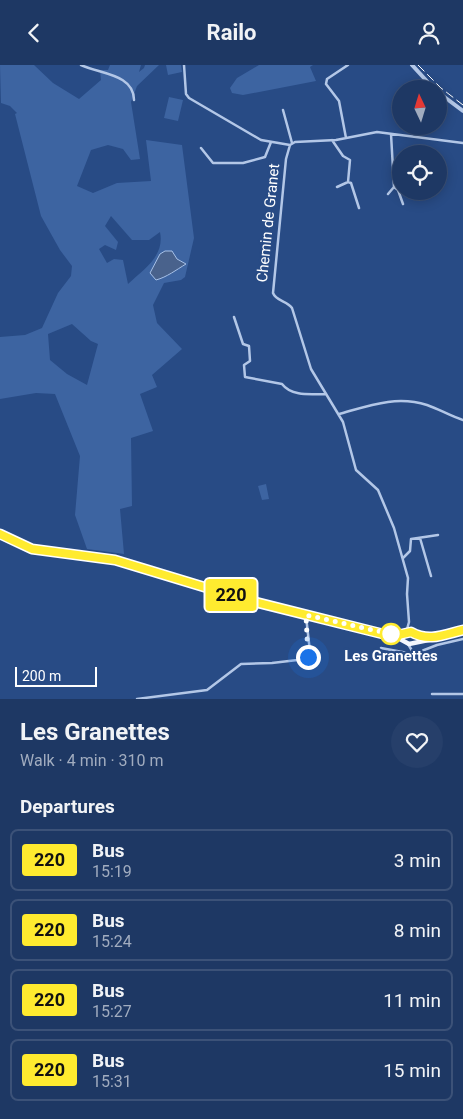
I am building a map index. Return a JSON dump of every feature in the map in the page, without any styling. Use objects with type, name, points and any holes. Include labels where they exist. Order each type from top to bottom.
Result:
[{"type":"main road","points":[[0,534],[32,549],[115,560],[290,611],[383,634],[410,643],[463,631]]},
{"type":"main road","points":[[383,634],[406,633],[430,638],[463,631]]},
{"type":"main road","points":[[406,633],[410,643]]},
{"type":"main road","points":[[410,643],[414,634]]},
{"type":"street","points":[[81,65],[124,80],[133,89],[134,100]]},
{"type":"street","name":"Chemin de Granet","points":[[184,65],[186,94],[189,98],[261,139],[291,144],[302,141],[332,140],[377,132],[463,143]]},
{"type":"street","points":[[346,138],[339,101],[326,84],[327,79],[348,65]]},
{"type":"street","points":[[412,65],[426,80]]},
{"type":"street","points":[[448,100],[463,111]]},
{"type":"street","points":[[282,109],[291,144]]},
{"type":"street","points":[[391,134],[392,152]]},
{"type":"street","points":[[332,140],[343,156],[350,160],[348,182]]},
{"type":"street","points":[[201,148],[213,163],[243,163],[265,157],[271,141]]},
{"type":"street","name":"Chemin de Granet","points":[[291,144],[286,159],[272,293],[276,298],[286,302],[292,308],[311,369],[339,413],[345,427],[356,470],[378,490],[394,527],[408,577],[409,622],[414,634]]},
{"type":"street","points":[[337,187],[348,182]]},
{"type":"street","points":[[348,182],[351,183],[359,208]]},
{"type":"street","points":[[388,194],[392,189]]},
{"type":"street","points":[[402,200],[403,204]]},
{"type":"street","points":[[234,317],[243,344],[249,346],[250,361],[244,365],[245,377],[282,384],[286,388],[301,394],[326,394]]},
{"type":"street","points":[[339,413],[380,402],[399,400],[426,405],[463,420]]},
{"type":"street","points":[[403,558],[410,551],[411,539],[438,535]]},
{"type":"street","points":[[420,538],[431,576]]},
{"type":"street","points":[[137,699],[208,690],[241,664],[306,659],[310,652],[306,615]]},
{"type":"street","name":"Chemin de Granet","points":[[406,633],[409,622]]},
{"type":"street","points":[[381,648],[413,653],[463,639]]},
{"type":"street","points":[[410,643],[413,653]]},
{"type":"street","points":[[432,694],[463,694]]},
{"type":"shaded area","points":[[0,65],[34,65],[53,83],[79,99],[101,80],[100,70],[108,70],[110,65],[141,65],[139,72],[145,65],[159,65],[137,86],[131,102],[140,159],[131,160],[123,149],[108,145],[91,150],[77,186],[93,193],[117,183],[151,181],[146,140],[182,145],[194,238],[185,277],[181,280],[164,283],[153,305],[157,323],[182,349],[152,375],[157,387],[140,394],[153,431],[131,438],[132,506],[120,509],[124,554],[87,549],[75,515],[80,456],[55,394],[36,393],[0,399],[0,337],[25,335],[42,328],[58,293],[71,276],[72,266],[60,250],[41,216],[15,114],[17,113],[10,106],[1,103]],"holes":[[[111,216],[132,240],[149,240],[160,232],[161,241],[156,255],[128,284],[123,260],[114,259],[107,263],[99,249],[105,245],[116,250],[118,242],[105,226]],[[72,324],[91,341],[98,344],[87,385],[67,374],[50,360],[48,334]]]},
{"type":"shaded area","points":[[166,65],[181,65],[182,72],[168,75]]},
{"type":"shaded area","points":[[259,65],[313,65],[310,67],[316,81],[243,95],[232,93],[230,88],[237,78]]},
{"type":"shaded area","points":[[169,97],[183,100],[178,121],[164,118]]},
{"type":"shaded area","points":[[165,251],[172,251],[177,259],[186,264],[156,280],[150,273],[160,254]]},
{"type":"shaded area","points":[[266,484],[269,499],[262,500],[258,486]]},
{"type":"railway","points":[[418,65],[441,88],[463,105]]},
{"type":"bus line","name":"220","points":[[0,534],[32,549],[115,560],[247,600],[383,634],[398,635],[411,632],[422,638],[430,638],[463,630]]},
{"type":"place","name":"Les Granettes","points":[[391,634]]},
{"type":"route","points":[[308,657],[310,652],[306,615],[383,634],[391,634]]}]
